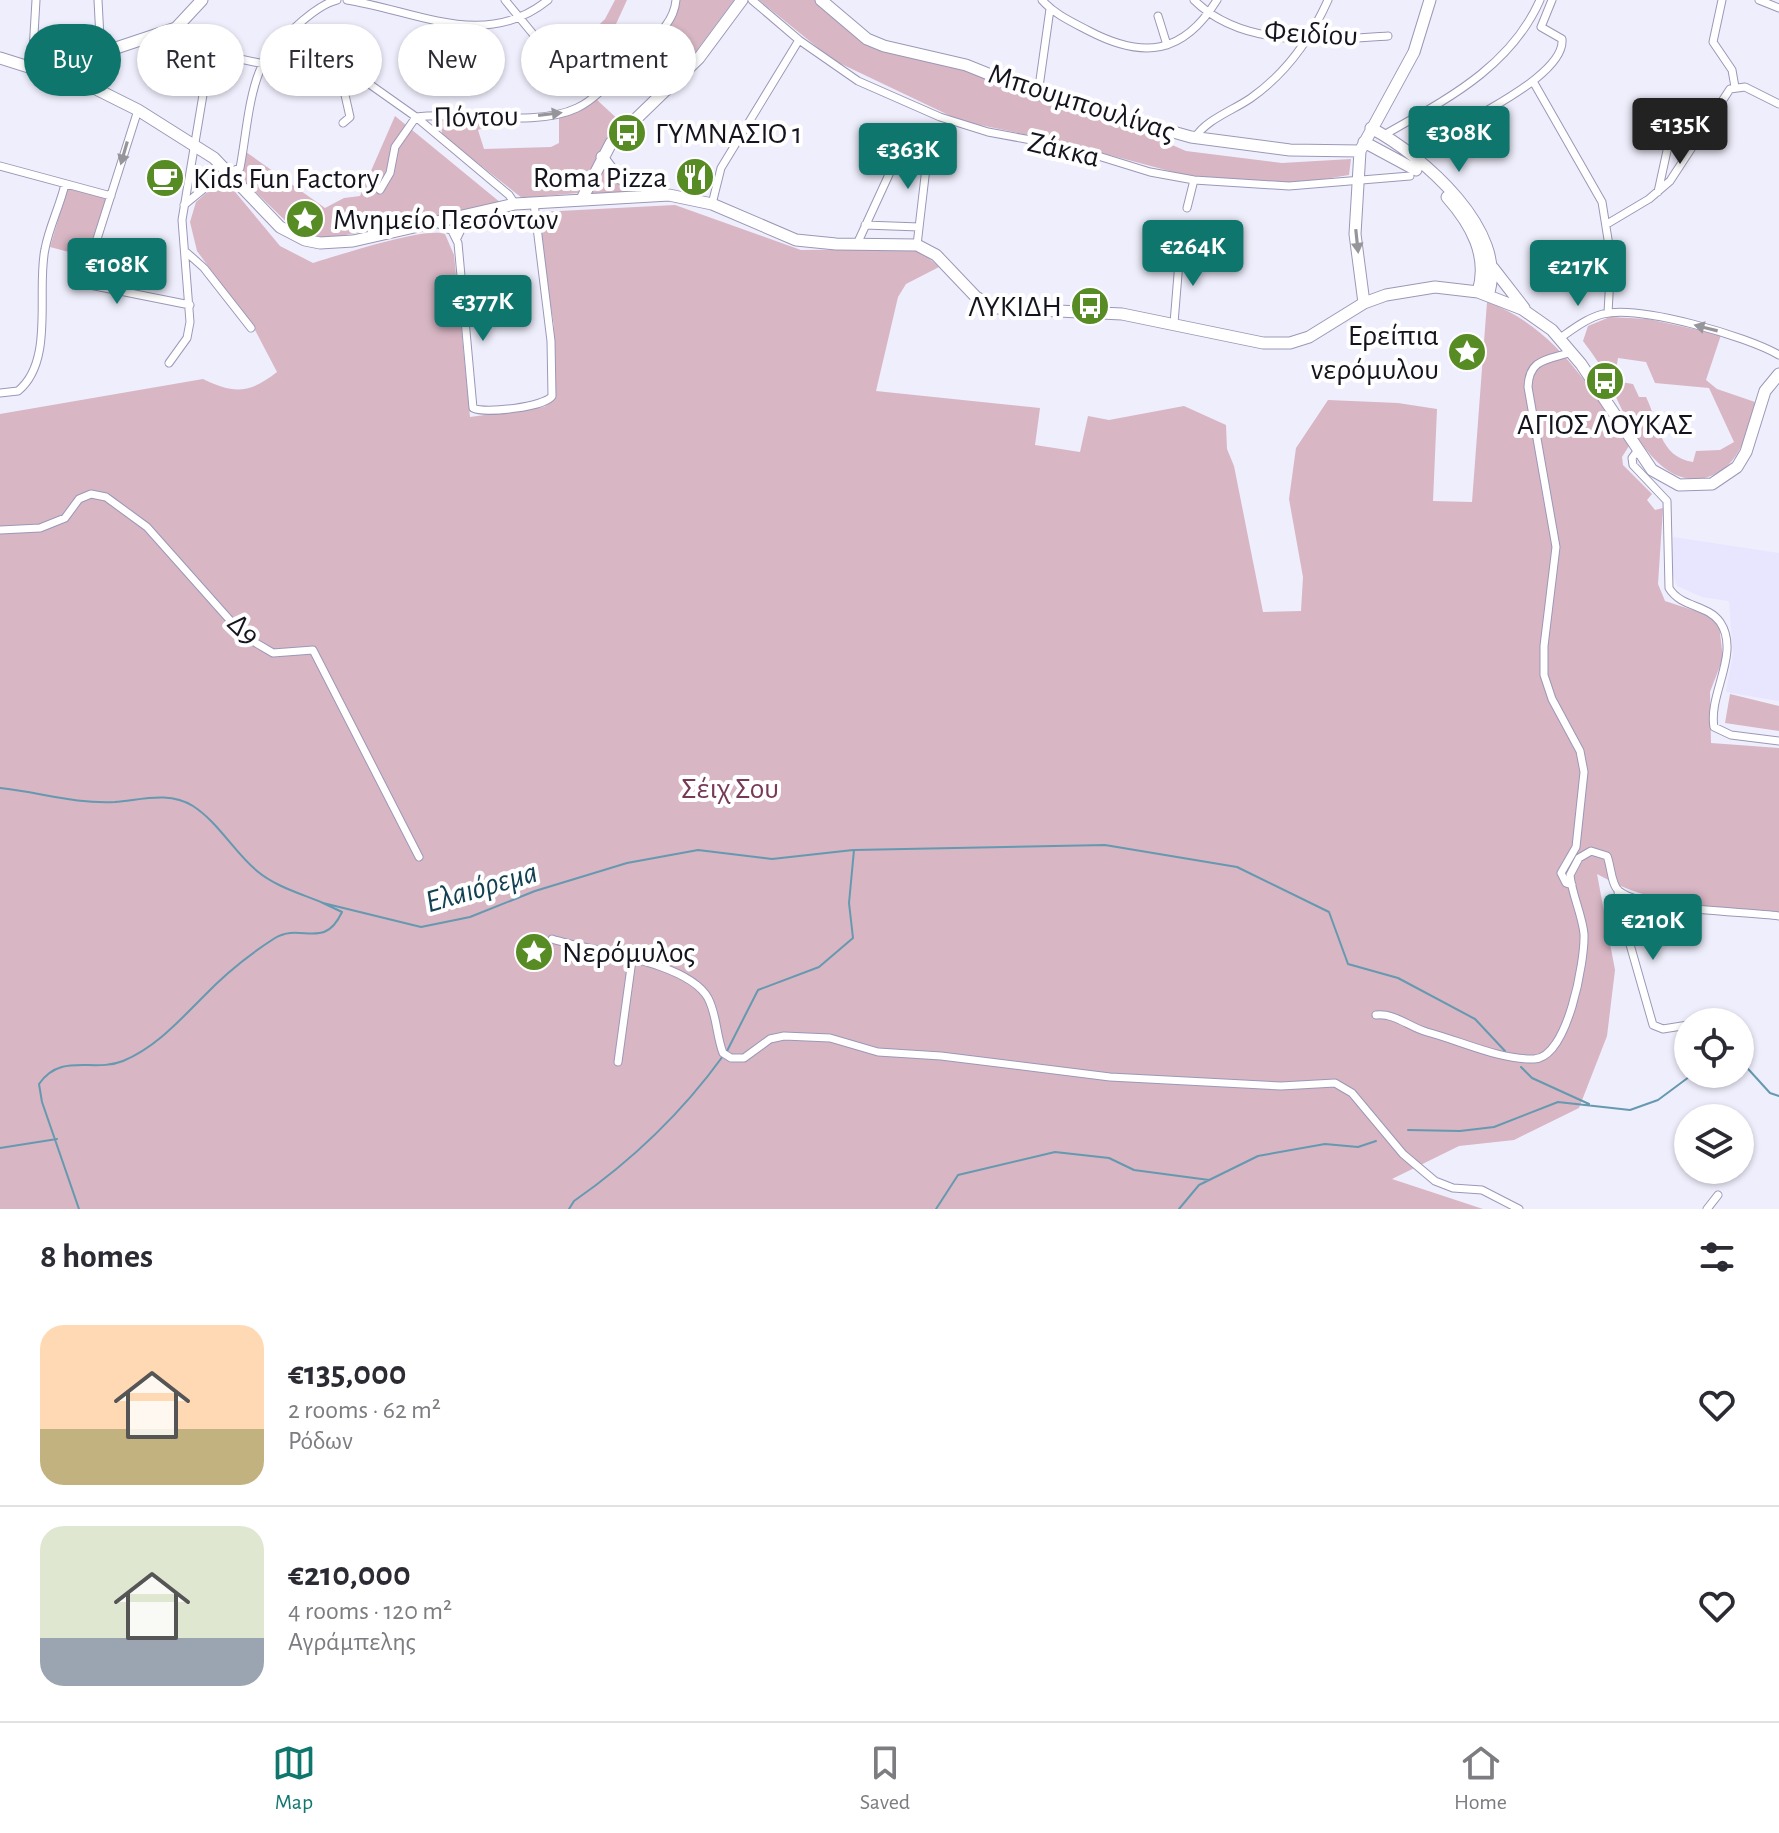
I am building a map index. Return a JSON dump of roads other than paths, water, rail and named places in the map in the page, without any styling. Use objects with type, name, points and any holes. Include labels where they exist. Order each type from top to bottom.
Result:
[{"type":"main road","points":[[181,24],[202,0]]},
{"type":"main road","points":[[582,199],[602,157],[624,129],[699,58],[742,0]]},
{"type":"main road","name":"Μπουμπουλίνας","points":[[821,0],[867,39],[966,65],[1038,94],[1195,138],[1290,150],[1362,146]]},
{"type":"main road","points":[[1364,303],[1355,234],[1356,179],[1362,146],[1414,52],[1430,0]]},
{"type":"main road","points":[[0,58],[24,66]]},
{"type":"main road","points":[[110,96],[193,143],[231,173],[280,227],[305,240],[333,243],[353,241],[515,204],[669,195]]},
{"type":"main road","points":[[1371,128],[1384,135],[1466,207],[1479,225],[1486,264],[1527,312],[1560,338],[1572,352],[1658,476],[1676,485],[1702,486],[1725,478],[1743,459],[1764,394],[1779,374]]},
{"type":"main road","points":[[1362,146],[1399,158],[1440,189],[1471,229],[1493,276],[1483,294]]},
{"type":"main road","points":[[602,157],[617,177],[669,195],[712,204],[796,240],[917,245],[936,255],[976,297],[992,307],[1082,310],[1174,323],[1250,341],[1284,343],[1320,332],[1364,303],[1397,293],[1470,282],[1486,264]]},
{"type":"main road","points":[[1435,287],[1483,294],[1527,312]]},
{"type":"street","points":[[35,24],[36,0]]},
{"type":"street","points":[[98,0],[99,24]]},
{"type":"street","points":[[300,24],[319,7],[337,0]]},
{"type":"street","points":[[347,0],[450,24],[485,25],[518,20],[548,0]]},
{"type":"street","points":[[505,0],[522,24]]},
{"type":"street","name":"Πόντου","points":[[416,117],[450,114],[528,116],[575,108],[664,29],[675,11],[676,0]]},
{"type":"street","name":"Ζάκκα","points":[[752,0],[799,40],[858,81],[965,126],[1069,147],[1150,172],[1194,180],[1289,186],[1410,176]]},
{"type":"street","points":[[1042,0],[1050,9],[1129,49],[1147,50],[1167,45],[1208,13],[1217,0]]},
{"type":"street","name":"Φειδίου","points":[[1194,0],[1208,13],[1262,34],[1307,39],[1388,36]]},
{"type":"street","points":[[1195,138],[1200,130],[1260,91],[1287,66],[1307,39],[1328,0]]},
{"type":"street","points":[[1384,135],[1453,95],[1492,67],[1519,35],[1540,0]]},
{"type":"street","points":[[1481,114],[1534,83],[1563,45],[1558,35],[1541,27],[1552,0]]},
{"type":"street","points":[[1722,0],[1713,40],[1731,68],[1735,87]]},
{"type":"street","points":[[1759,0],[1779,8]]},
{"type":"street","points":[[1038,94],[1050,9]]},
{"type":"street","points":[[1158,16],[1167,45]]},
{"type":"street","points":[[712,204],[721,168],[799,40]]},
{"type":"street","points":[[184,205],[209,183],[240,168],[260,81]]},
{"type":"street","points":[[1534,83],[1599,196],[1607,224],[1611,265],[1608,313]]},
{"type":"street","points":[[1607,224],[1658,192],[1681,166],[1723,95],[1735,87],[1750,89],[1779,104]]},
{"type":"street","name":"Πόντου","points":[[382,94],[416,117],[451,150],[509,195],[515,204]]},
{"type":"street","points":[[169,363],[187,338],[190,305],[182,224],[202,96]]},
{"type":"street","points":[[343,123],[350,117],[345,96]]},
{"type":"street","points":[[138,110],[85,277],[87,284],[190,305]]},
{"type":"street","points":[[380,190],[390,173],[395,147],[416,117]]},
{"type":"street","points":[[1658,192],[1670,137]]},
{"type":"street","points":[[917,245],[929,142]]},
{"type":"street","points":[[0,166],[111,196]]},
{"type":"street","points":[[857,244],[892,168]]},
{"type":"street","points":[[1187,208],[1194,180]]},
{"type":"street","points":[[0,393],[15,393],[25,386],[36,362],[45,248],[65,184]]},
{"type":"street","points":[[468,215],[457,238],[473,408],[485,411],[548,402],[553,393],[552,358],[534,203]]},
{"type":"street","points":[[434,222],[447,228],[457,238]]},
{"type":"street","points":[[865,225],[919,227]]},
{"type":"street","points":[[1174,323],[1180,250]]},
{"type":"street","points":[[186,252],[204,268],[251,328]]},
{"type":"street","points":[[1560,338],[1589,320],[1608,313],[1700,327],[1743,339],[1779,355]]},
{"type":"street","points":[[1572,352],[1536,363],[1528,380],[1556,547],[1545,635],[1544,675],[1554,703],[1580,751],[1584,772],[1576,847],[1561,873],[1566,883],[1572,885]]},
{"type":"street","points":[[1638,450],[1632,458],[1633,465],[1667,501],[1669,588],[1675,597],[1711,613],[1724,631],[1725,654],[1714,727],[1731,735],[1779,741]]},
{"type":"street","name":"Δ9","points":[[0,530],[40,528],[65,518],[79,499],[91,494],[106,497],[147,527],[244,636],[273,653],[313,650],[419,857]]},
{"type":"street","points":[[1376,1015],[1388,1015],[1420,1030],[1508,1056],[1544,1057],[1566,1022],[1580,975],[1583,931],[1570,872],[1584,853],[1596,850],[1608,857],[1653,1025],[1663,1029],[1674,1027]]},
{"type":"street","points":[[1618,890],[1670,906],[1779,916]]},
{"type":"street","points":[[552,939],[666,967],[701,987],[714,1011],[723,1053],[731,1058],[744,1058],[770,1039],[830,1038],[878,1052],[941,1056],[1110,1077],[1281,1086],[1328,1082],[1344,1087],[1403,1154],[1435,1181],[1453,1188],[1478,1188],[1519,1209]]},
{"type":"street","points":[[618,1062],[632,960]]},
{"type":"street","points":[[1707,1209],[1718,1195]]},
{"type":"waterway","points":[[1410,141],[1434,132],[1443,135]]},
{"type":"waterway","points":[[0,788],[85,801],[115,802],[145,798],[184,801],[211,821],[264,877],[323,903]]},
{"type":"waterway","points":[[727,1051],[758,990],[819,967],[853,938],[849,903],[854,850],[1105,845],[1237,867],[1329,912],[1348,964],[1398,978],[1475,1019],[1505,1051]]},
{"type":"waterway","name":"Ελαιόρεμα","points":[[79,1209],[42,1102],[39,1084],[57,1069],[123,1061],[157,1041],[229,973],[275,938],[285,934],[312,934],[328,930],[342,912],[323,903],[421,927],[470,917],[535,891],[627,863],[698,850],[772,859],[853,850]]},
{"type":"waterway","points":[[569,1209],[574,1201],[655,1135],[723,1056]]},
{"type":"waterway","points":[[1521,1067],[1532,1078],[1589,1104]]},
{"type":"waterway","name":"Ελαιόρεμα","points":[[1754,1075],[1770,1093],[1779,1096]]},
{"type":"waterway","name":"Ελαιόρεμα","points":[[1408,1130],[1460,1131],[1494,1127],[1558,1102],[1630,1110],[1658,1100],[1674,1088]]},
{"type":"waterway","name":"Ελαιόρεμα","points":[[0,1148],[57,1139]]},
{"type":"waterway","points":[[1179,1209],[1199,1185],[1258,1156],[1325,1144],[1358,1147],[1376,1141]]},
{"type":"waterway","points":[[936,1209],[958,1175],[1055,1152],[1109,1158],[1134,1170],[1209,1180]]},
{"type":"place","name":"ΓΥΜΝΑΣΙΟ 1","points":[[627,133]]},
{"type":"place","name":"Roma Pizza","points":[[695,177]]},
{"type":"place","name":"Kids Fun Factory","points":[[165,178]]},
{"type":"place","name":"Μνημείο Πεσόντων","points":[[305,219]]},
{"type":"place","name":"ΛΥΚΙΔΗ","points":[[1090,306]]},
{"type":"place","name":"Ερείπια νερόμυλου","points":[[1467,352]]},
{"type":"place","name":"ΑΓΙΟΣ ΛΟΥΚΑΣ","points":[[1605,381]]},
{"type":"place","name":"Νερόμυλος","points":[[534,952]]},
{"type":"park label","name":"Σέιχ Σου","points":[[730,788]]}]
